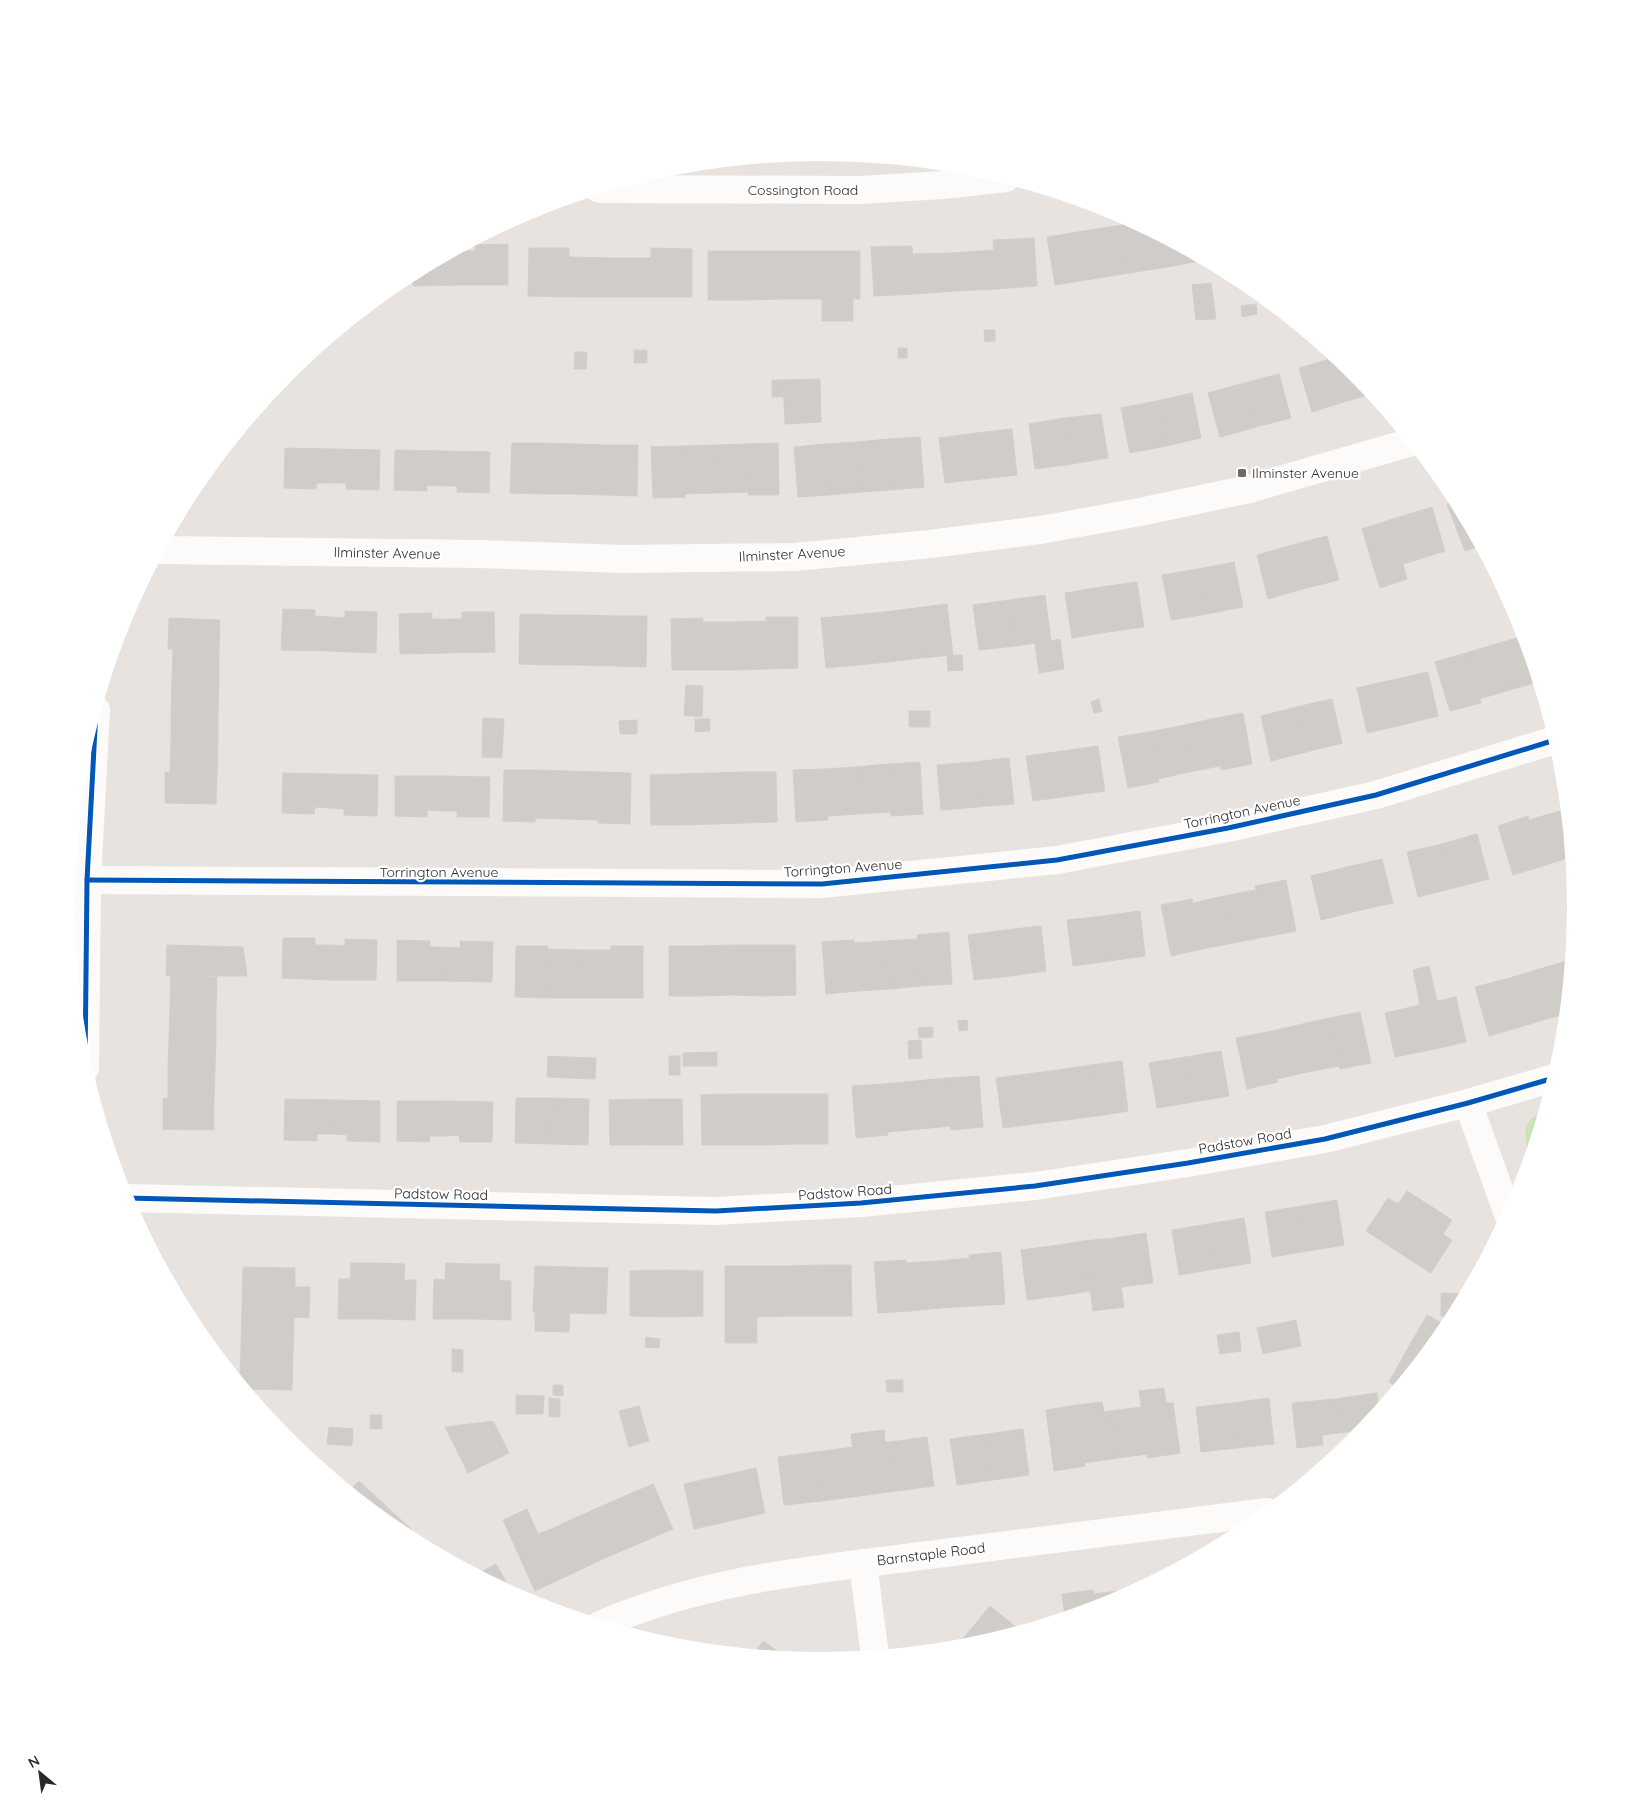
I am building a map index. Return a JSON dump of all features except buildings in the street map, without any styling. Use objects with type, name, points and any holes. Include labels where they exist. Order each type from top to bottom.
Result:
[{"type":"street","name":"Cossington Road","points":[[618,189],[861,190],[943,174],[970,176]]},
{"type":"street","name":"Ilminster Avenue","points":[[166,550],[478,554],[623,559],[824,554],[930,544],[1040,530],[1131,514],[1249,489],[1406,444]]},
{"type":"street","points":[[86,1031],[88,880],[95,736]]},
{"type":"street","name":"Torrington Avenue","points":[[88,880],[822,884],[1056,860],[1228,828],[1376,794],[1549,742]]},
{"type":"street","name":"Padstow Road","points":[[135,1198],[716,1211],[861,1203],[1035,1186],[1188,1163],[1325,1139],[1547,1080]]},
{"type":"street","points":[[1468,1102],[1504,1204]]},
{"type":"street","name":"Barnstaple Road","points":[[608,1621],[663,1601],[710,1588],[863,1563],[1253,1514]]},
{"type":"street","points":[[863,1563],[874,1651]]},
{"type":"green space","points":[[1537,1115],[1527,1145],[1527,1125]]},
{"type":"cycle path","points":[[85,1030],[87,880],[95,737]]},
{"type":"cycle path","points":[[87,880],[822,884],[1057,860],[1228,828],[1376,795],[1549,742]]},
{"type":"cycle path","points":[[135,1198],[716,1211],[861,1203],[1035,1186],[1188,1163],[1325,1139],[1468,1103],[1547,1080]]},
{"type":"place","name":"Ilminster Avenue","points":[[1242,473]]}]
